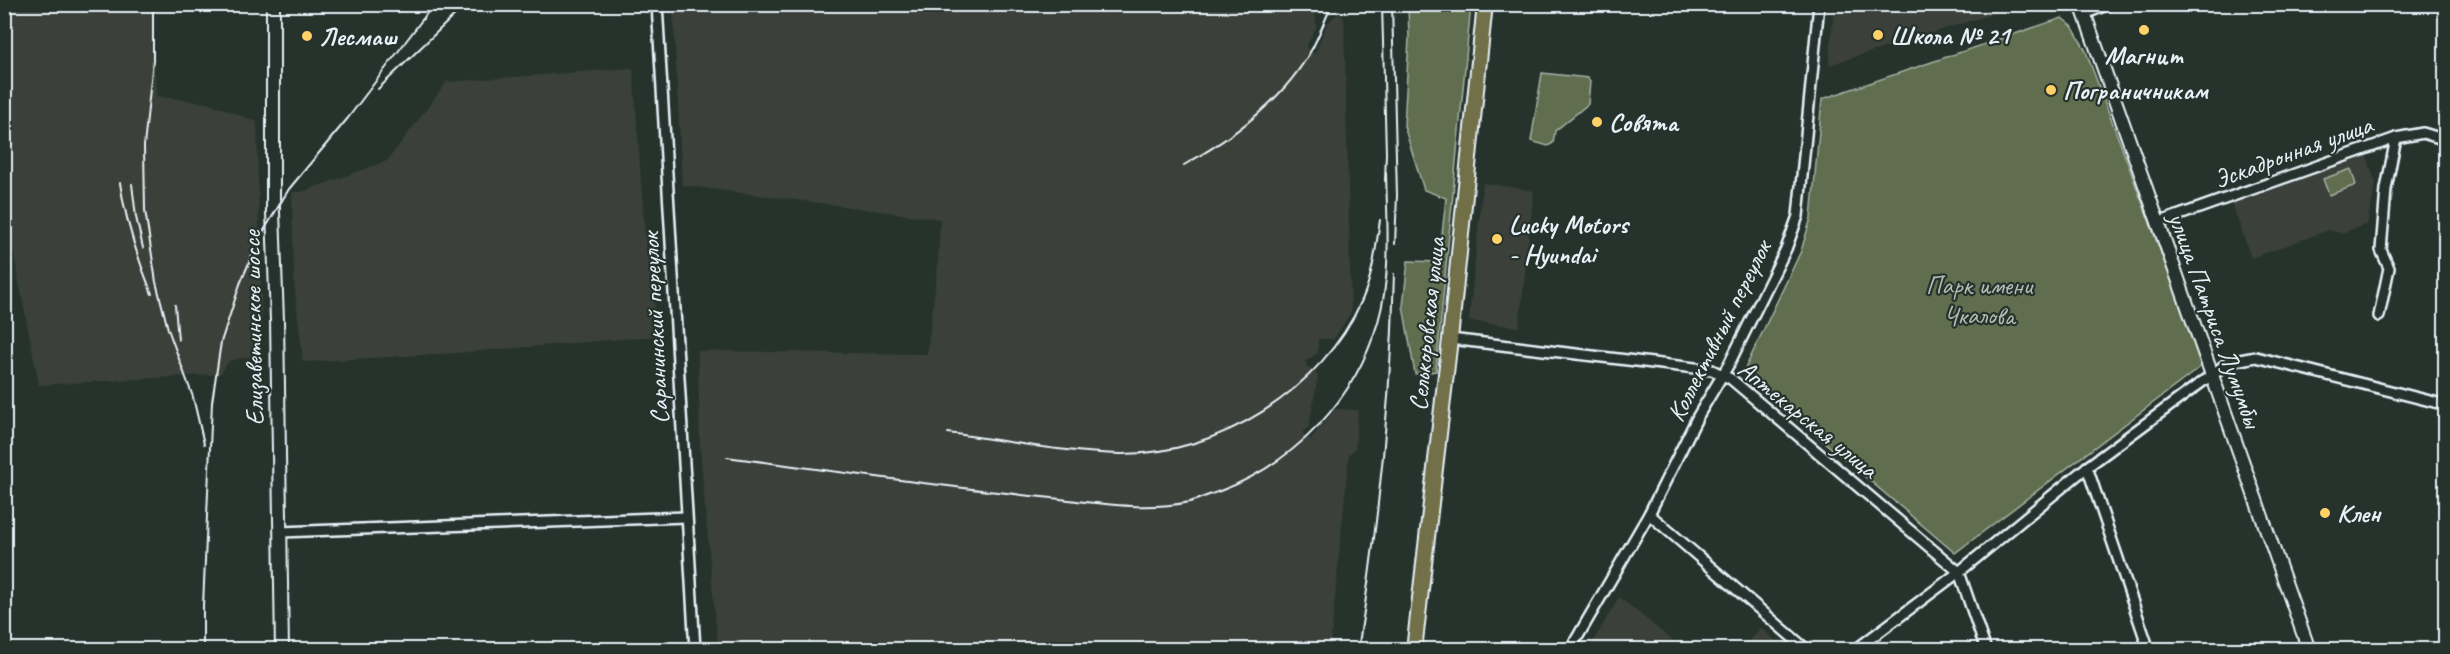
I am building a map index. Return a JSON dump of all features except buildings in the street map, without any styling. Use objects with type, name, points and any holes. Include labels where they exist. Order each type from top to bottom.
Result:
[{"type":"main road","name":"Селькоровская улица","points":[[1414,650],[1450,339],[1485,4]]},
{"type":"street","name":"Елизаветинское шоссе","points":[[273,4],[273,212],[278,320],[282,650]]},
{"type":"street","name":"Саранинский переулок","points":[[657,4],[695,650]]},
{"type":"street","name":"Коллективный переулок","points":[[1570,650],[1649,514],[1786,249],[1798,216],[1819,4]]},
{"type":"street","points":[[2082,9],[2109,4]]},
{"type":"street","name":"улица Патриса Лумумбы","points":[[2082,9],[2309,650]]},
{"type":"street","name":"Эскадронная улица","points":[[2157,223],[2396,138],[2423,134],[2445,140]]},
{"type":"street","points":[[2379,316],[2389,268],[2380,250],[2386,189],[2396,138]]},
{"type":"street","name":"Аптекарская улица","points":[[1450,339],[1712,370],[1722,374],[1731,379],[1959,572]]},
{"type":"street","points":[[1855,650],[1959,572],[2087,467],[2229,362],[2256,357],[2445,405]]},
{"type":"street","points":[[2087,467],[2149,650]]},
{"type":"street","points":[[1649,514],[1807,650]]},
{"type":"street","points":[[280,532],[686,517]]},
{"type":"street","points":[[1959,572],[1986,650]]},
{"type":"shaded area","name":"Школа № 21","points":[[1834,4],[2021,5],[1829,65]]},
{"type":"shaded area","points":[[4,5],[152,5],[156,96],[212,104],[257,122],[259,229],[255,237],[261,282],[262,354],[229,361],[220,374],[39,385],[5,209]]},
{"type":"shaded area","points":[[673,5],[1315,5],[1316,27],[1306,48],[1315,54],[1327,24],[1338,13],[1344,18],[1351,312],[1334,339],[1318,339],[1318,353],[1305,361],[1308,368],[1318,375],[1309,427],[1302,433],[1310,440],[1335,409],[1358,410],[1355,449],[1349,454],[1330,649],[718,649],[700,449],[698,351],[927,354],[938,264],[940,219],[682,185]]},
{"type":"shaded area","points":[[633,68],[646,250],[652,271],[657,336],[455,353],[303,362],[294,281],[292,192],[302,192],[387,161],[447,82]]},
{"type":"shaded area","points":[[2366,155],[2376,183],[2367,224],[2341,233],[2329,230],[2251,258],[2232,203]]},
{"type":"shaded area","points":[[1483,183],[1534,191],[1519,327],[1469,321]]},
{"type":"shaded area","points":[[1619,597],[1683,649],[1589,649]]},
{"type":"shaded area","points":[[1761,628],[1785,649],[1741,649]]},
{"type":"green space","points":[[1408,5],[1471,5],[1436,371],[1415,374],[1403,306],[1408,261],[1439,262],[1446,198],[1424,190],[1404,126],[1409,39]]},
{"type":"green space","name":"Парк имени Чкалова","points":[[2062,18],[2072,26],[2085,49],[2203,365],[1955,553],[1743,373],[1801,251],[1811,218],[1822,99]]},
{"type":"green space","points":[[1542,73],[1588,78],[1590,82],[1588,104],[1555,131],[1553,143],[1548,146],[1531,141]]},
{"type":"green space","points":[[2351,169],[2356,185],[2329,195],[2323,179]]},
{"type":"railway","points":[[153,4],[153,60],[144,146],[145,210],[156,282],[168,329],[193,397],[204,444]]},
{"type":"railway","points":[[203,650],[212,402],[221,342],[240,284],[260,237],[289,189],[348,118],[434,4]]},
{"type":"railway","points":[[378,89],[466,4]]},
{"type":"railway","points":[[1184,165],[1239,129],[1273,100],[1301,66],[1313,47],[1332,4]]},
{"type":"railway","points":[[1382,4],[1385,181]]},
{"type":"railway","points":[[1392,4],[1397,195],[1395,244]]},
{"type":"railway","points":[[727,457],[1002,493],[1135,506],[1190,502],[1248,479],[1274,463],[1319,425],[1338,402],[1368,350],[1378,322],[1387,266],[1386,173]]},
{"type":"railway","points":[[120,183],[133,240],[152,294]]},
{"type":"railway","points":[[132,184],[143,248]]},
{"type":"railway","points":[[948,433],[1056,449],[1121,454],[1158,451],[1194,443],[1230,429],[1263,411],[1294,389],[1321,362],[1344,332],[1362,300],[1369,281],[1380,220]]},
{"type":"railway","points":[[1358,650],[1372,557],[1382,463],[1390,368],[1394,274]]},
{"type":"railway","points":[[175,305],[178,340]]},
{"type":"place","name":"Магнит","points":[[2144,30]]},
{"type":"place","name":"Школа № 21","points":[[1878,35]]},
{"type":"place","name":"Лесмаш","points":[[307,36]]},
{"type":"place","name":"Пограничникам","points":[[2051,90]]},
{"type":"place","name":"Совята","points":[[1597,122]]},
{"type":"place","name":"Lucky Motors - Hyundai","points":[[1497,239]]},
{"type":"place","name":"Клен","points":[[2325,513]]}]
